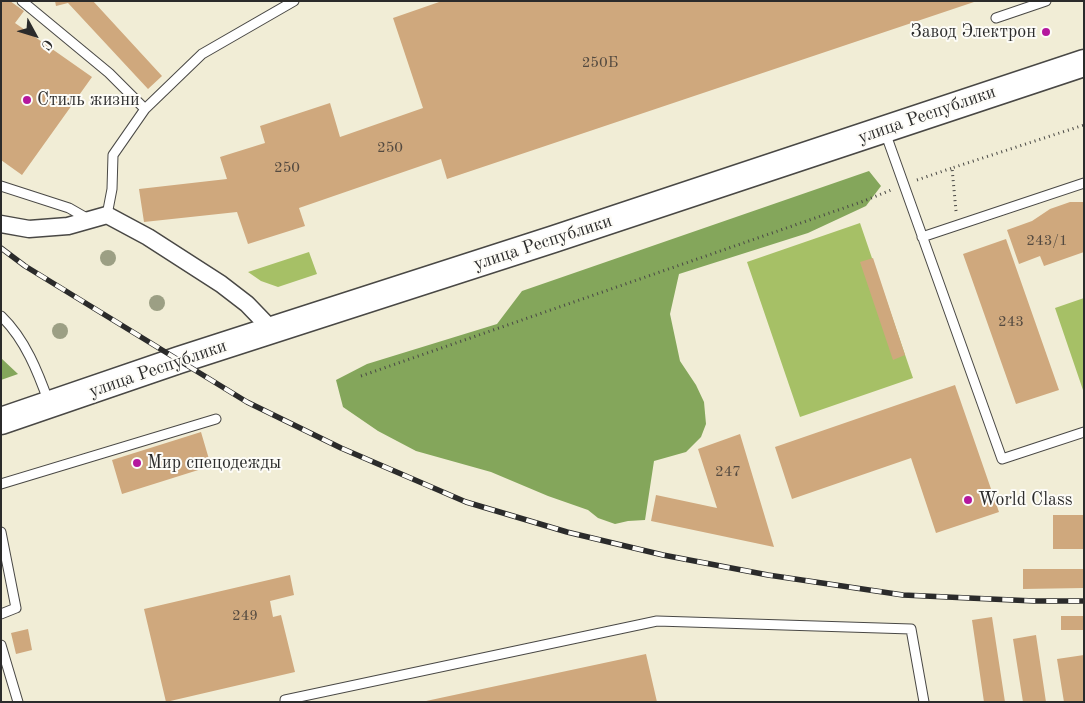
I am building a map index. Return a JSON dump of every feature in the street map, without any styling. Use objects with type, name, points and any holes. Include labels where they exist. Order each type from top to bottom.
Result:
[{"type":"main road","name":"улица Республики","points":[[1,421],[50,406],[180,360],[1084,63]]},
{"type":"street","points":[[1,224],[29,229],[68,226],[107,215],[148,237],[220,284],[246,304],[273,331]]},
{"type":"lane","points":[[22,1],[109,73],[145,109]]},
{"type":"lane","points":[[107,215],[112,189],[112,155],[145,109],[202,54],[294,1]]},
{"type":"lane","points":[[996,18],[1046,1]]},
{"type":"lane","points":[[884,130],[1002,459],[1084,432]]},
{"type":"lane","points":[[922,237],[1084,183]]},
{"type":"lane","points":[[1,186],[69,208],[90,220]]},
{"type":"lane","points":[[1,316],[11,325],[34,365],[50,406]]},
{"type":"lane","points":[[1,484],[216,419]]},
{"type":"lane","points":[[1,532],[16,608],[1,614]]},
{"type":"lane","points":[[285,702],[285,700],[657,621],[910,629],[924,702]]},
{"type":"lane","points":[[1,645],[18,702]]},
{"type":"path","points":[[361,376],[864,202],[952,168],[1084,125]]},
{"type":"path","points":[[952,168],[957,225]]},
{"type":"green space","points":[[869,171],[881,186],[866,206],[808,233],[679,274],[670,314],[680,361],[696,385],[704,402],[706,424],[701,437],[686,452],[654,461],[645,520],[615,524],[598,518],[588,510],[548,496],[491,472],[416,451],[378,431],[343,407],[336,380],[367,364],[497,324],[522,291]]},
{"type":"green space","points":[[860,223],[913,378],[800,417],[747,262]]},
{"type":"green space","points":[[309,252],[317,274],[278,287],[261,281],[248,272]]},
{"type":"green space","points":[[1084,298],[1084,393],[1055,308]]},
{"type":"green space","points":[[1,358],[18,374],[1,380]]},
{"type":"building","points":[[1,1],[10,1],[24,11],[15,23],[92,77],[22,175],[1,160]]},
{"type":"building","points":[[55,1],[93,1],[162,76],[148,89],[68,3],[56,6]]},
{"type":"building","points":[[442,1],[974,2],[447,179],[441,159],[299,208],[305,226],[248,244],[237,212],[144,222],[139,189],[227,179],[220,157],[265,143],[260,126],[330,103],[340,137],[423,108],[393,18]]},
{"type":"building","points":[[1070,202],[1084,202],[1084,252],[1044,266],[1040,256],[1019,264],[1007,230],[1032,221],[1050,209]]},
{"type":"building","points":[[1006,239],[1059,390],[1016,404],[963,254]]},
{"type":"building","points":[[873,258],[905,355],[893,360],[860,262]]},
{"type":"building","points":[[955,385],[999,512],[936,533],[911,458],[792,499],[775,447]]},
{"type":"building","points":[[201,432],[211,466],[122,494],[112,460]]},
{"type":"building","points":[[740,434],[774,547],[651,521],[656,495],[717,508],[698,449]]},
{"type":"building","points":[[1053,515],[1084,515],[1084,549],[1053,549]]},
{"type":"building","points":[[1023,569],[1084,569],[1084,588],[1023,589]]},
{"type":"building","points":[[290,575],[294,595],[270,601],[273,617],[281,615],[295,672],[166,702],[144,609]]},
{"type":"building","points":[[1061,616],[1084,616],[1084,630],[1061,630]]},
{"type":"building","points":[[992,617],[1005,702],[984,702],[972,620]]},
{"type":"building","points":[[28,629],[32,650],[16,654],[11,633]]},
{"type":"building","points":[[1036,635],[1046,702],[1023,702],[1013,639]]},
{"type":"building","points":[[646,654],[657,702],[426,701]]},
{"type":"building","points":[[1084,655],[1084,702],[1064,702],[1057,659]]},
{"type":"railway","points":[[1,248],[25,266],[247,402],[341,448],[466,502],[567,532],[663,555],[768,575],[903,595],[1034,601],[1084,601]]},
{"type":"place","name":"Завод Электрон","points":[[1046,32]]},
{"type":"place","name":"Стиль жизни","points":[[27,100]]},
{"type":"place","name":"Мир спецодежды","points":[[137,463]]},
{"type":"place","name":"World Class","points":[[968,500]]}]
